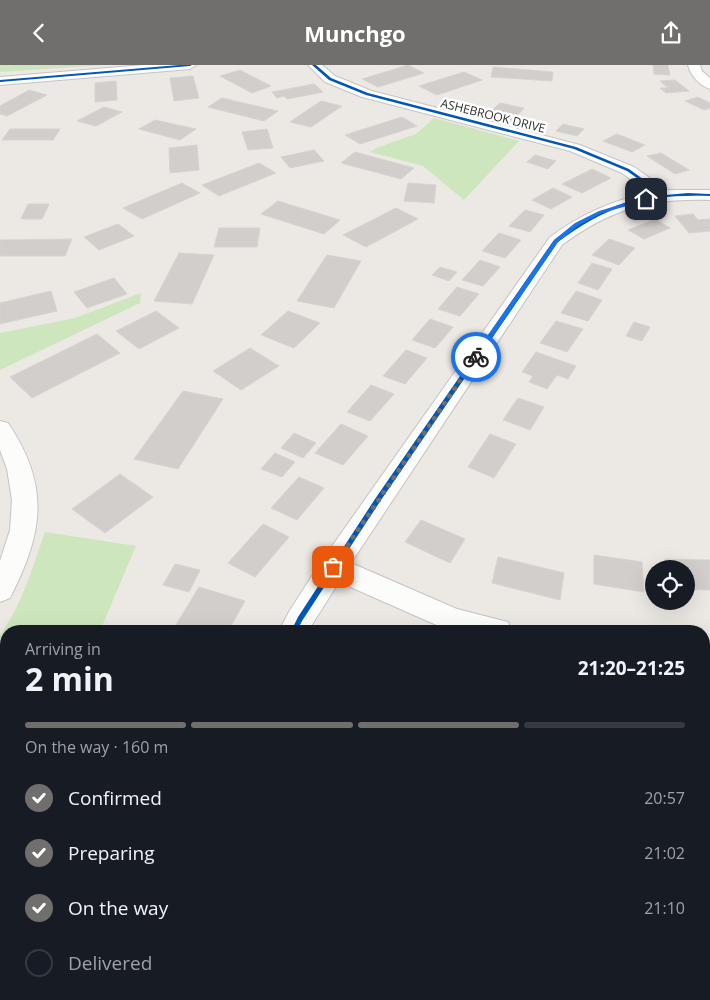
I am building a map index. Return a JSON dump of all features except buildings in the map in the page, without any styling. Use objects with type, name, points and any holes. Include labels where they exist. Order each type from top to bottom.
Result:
[{"type":"street","points":[[0,81],[190,65]]},
{"type":"street","name":"ASHEBROOK DRIVE","points":[[314,65],[330,79],[367,94],[574,148],[628,170],[663,195]]},
{"type":"street","points":[[694,65],[696,72],[710,85]]},
{"type":"street","points":[[297,625],[333,567],[556,241],[577,224],[600,212],[630,202],[663,195],[710,195]]},
{"type":"street","points":[[0,429],[6,437],[22,473],[24,511],[20,543],[0,590]]},
{"type":"street","points":[[333,567],[453,620],[473,625]]},
{"type":"green space","points":[[0,65],[103,65],[0,72]]},
{"type":"green space","points":[[434,118],[519,141],[464,200],[423,166],[370,152],[376,148],[416,134]]},
{"type":"green space","points":[[141,293],[140,303],[0,370],[0,333],[75,318]]},
{"type":"green space","points":[[45,532],[136,546],[103,625],[7,625],[21,598]]},
{"type":"cycle path","points":[[0,81],[190,65]]},
{"type":"cycle path","points":[[314,65],[330,79],[367,94],[575,148],[628,170],[663,195]]},
{"type":"cycle path","points":[[297,625],[377,501],[556,241],[573,228],[591,218],[609,209],[628,203],[668,195],[710,195]]},
{"type":"way so far","points":[[333,567],[476,357]]},
{"type":"route","points":[[476,357],[556,241],[577,224],[600,212],[646,199]]}]
